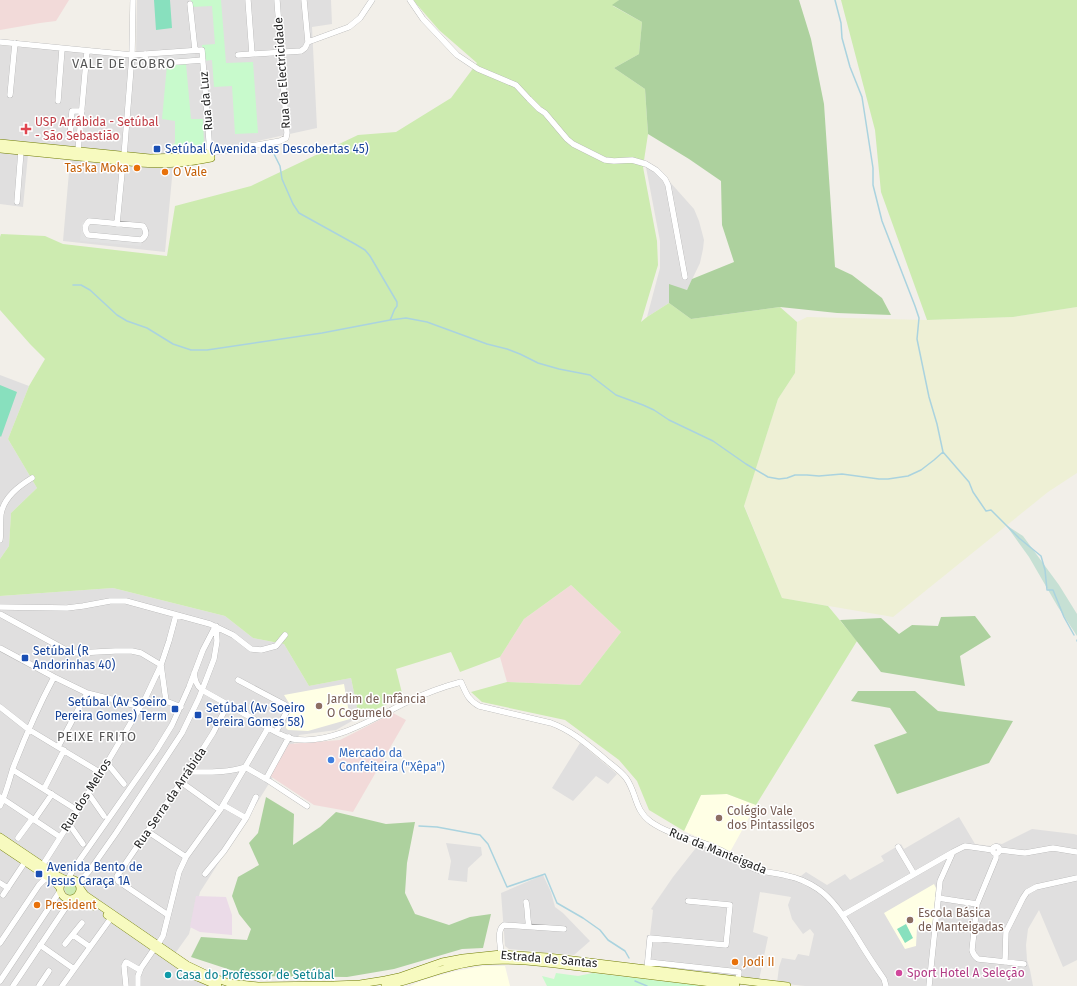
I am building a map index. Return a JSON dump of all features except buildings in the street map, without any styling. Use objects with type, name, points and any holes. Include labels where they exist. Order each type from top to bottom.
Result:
[{"type":"main road","points":[[0,144],[78,151],[154,164],[183,163],[211,158],[210,153]]},
{"type":"main road","points":[[0,149],[123,159]]},
{"type":"main road","points":[[0,837],[58,876],[67,880],[74,880],[85,895],[195,976],[218,986]]},
{"type":"main road","points":[[0,845],[49,878],[60,889],[63,897],[70,899],[82,899],[90,903],[156,946]]},
{"type":"main road","points":[[60,889],[63,882],[67,880]]},
{"type":"main road","points":[[74,898],[80,891],[79,886]]},
{"type":"main road","name":"Estrada de Santas","points":[[156,946],[187,965],[212,977],[230,983],[253,986],[348,985],[372,982],[398,977],[454,959],[501,954],[647,965],[737,983]]},
{"type":"main road","name":"Estrada de Santas","points":[[385,986],[446,968],[496,960],[534,962],[737,983],[787,986]]},
{"type":"street","points":[[117,224],[132,55],[133,0]]},
{"type":"street","points":[[248,0],[252,54]]},
{"type":"street","name":"Rua da Electricidade","points":[[210,153],[280,141],[285,139],[287,136],[277,0]]},
{"type":"street","points":[[238,55],[303,50],[307,46],[308,42],[304,0]]},
{"type":"street","points":[[308,42],[349,27],[360,18],[372,0]]},
{"type":"street","points":[[410,0],[423,19],[457,55],[478,69],[516,85],[539,109],[545,113],[566,139],[573,144],[605,160],[632,160],[646,164],[656,170],[665,179],[668,185],[685,277]]},
{"type":"street","points":[[0,42],[132,55],[194,50],[190,4]]},
{"type":"street","points":[[10,95],[15,43]]},
{"type":"street","points":[[58,101],[62,49]]},
{"type":"street","name":"Rua da Luz","points":[[194,50],[202,50],[210,153]]},
{"type":"street","points":[[78,151],[87,51]]},
{"type":"street","points":[[145,54],[146,62],[150,64],[203,60]]},
{"type":"street","points":[[80,136],[70,136],[72,111],[82,111]]},
{"type":"street","points":[[17,202],[21,151]]},
{"type":"street","points":[[89,221],[117,224],[143,226],[146,231],[144,237],[141,240],[88,235],[85,228],[89,221]]},
{"type":"street","points":[[0,540],[1,513],[7,500],[17,488],[32,478]]},
{"type":"street","points":[[0,606],[67,608],[110,600],[126,601],[216,626],[233,635],[251,649],[261,650],[276,646],[285,635]]},
{"type":"street","points":[[10,620],[7,612],[14,607]]},
{"type":"street","points":[[0,614],[66,650],[77,653],[132,651],[141,653],[161,665],[166,701],[180,708]]},
{"type":"street","name":"Rua dos Melros","points":[[42,866],[101,773],[145,699],[161,665],[176,615]]},
{"type":"street","points":[[67,880],[156,751],[172,725],[201,654],[216,626]]},
{"type":"street","points":[[79,886],[182,733],[202,690],[214,659],[217,641],[216,626]]},
{"type":"street","points":[[0,648],[87,693],[140,707]]},
{"type":"street","points":[[201,654],[207,648],[210,649],[213,651],[214,659]]},
{"type":"street","points":[[194,673],[197,685],[202,690],[268,728],[289,737],[266,779]]},
{"type":"street","points":[[0,806],[28,729],[40,702],[54,677]]},
{"type":"street","points":[[238,680],[288,709],[276,732]]},
{"type":"street","name":"Rua da Manteigada","points":[[289,737],[292,739],[309,740],[327,738],[342,733],[426,694],[461,682],[469,699],[479,706],[551,723],[570,732],[583,741],[620,771],[626,778],[638,808],[650,822],[669,831],[718,849],[756,870],[788,876],[809,884],[819,890],[843,915],[884,979],[886,986]]},
{"type":"street","points":[[44,790],[87,693]]},
{"type":"street","name":"Rua Serra da Arrábida","points":[[168,915],[118,881],[118,876],[213,733],[228,704]]},
{"type":"street","points":[[0,708],[28,729],[101,773]]},
{"type":"street","points":[[138,986],[138,976],[140,970],[163,936],[179,872],[186,857],[222,807],[268,728]]},
{"type":"street","points":[[106,763],[124,784]]},
{"type":"street","points":[[188,772],[223,772],[245,766]]},
{"type":"street","points":[[245,766],[307,806]]},
{"type":"street","points":[[13,770],[77,810]]},
{"type":"street","points":[[181,782],[222,807],[246,818]]},
{"type":"street","points":[[88,793],[104,816]]},
{"type":"street","points":[[18,838],[52,794]]},
{"type":"street","points":[[205,874],[224,851],[246,818],[256,797]]},
{"type":"street","points":[[2,798],[60,837]]},
{"type":"street","points":[[69,824],[83,844]]},
{"type":"street","points":[[147,831],[186,857]]},
{"type":"street","points":[[843,915],[965,846],[996,851],[1025,853],[1053,848],[1077,852]]},
{"type":"street","points":[[898,847],[914,874]]},
{"type":"street","points":[[996,851],[996,858],[977,904],[972,953],[978,959],[1024,964]]},
{"type":"street","points":[[929,986],[940,881],[953,852]]},
{"type":"street","points":[[3,895],[25,862]]},
{"type":"street","points":[[0,943],[42,881],[49,878]]},
{"type":"street","points":[[1005,962],[1006,932],[1027,892],[1036,887],[1077,878]]},
{"type":"street","points":[[0,883],[8,888]]},
{"type":"street","points":[[0,981],[60,889]]},
{"type":"street","points":[[13,986],[68,904],[74,898]]},
{"type":"street","points":[[938,898],[977,904]]},
{"type":"street","points":[[647,965],[650,938],[726,945],[730,905],[688,901]]},
{"type":"street","points":[[526,902],[529,926]]},
{"type":"street","points":[[62,986],[111,918]]},
{"type":"street","points":[[65,944],[82,923]]},
{"type":"street","points":[[501,954],[500,931],[502,926],[529,926],[564,929]]},
{"type":"street","points":[[73,934],[90,947]]},
{"type":"street","points":[[40,945],[74,969]]},
{"type":"street","points":[[126,986],[124,966],[126,962],[140,970]]},
{"type":"street","points":[[39,986],[49,971]]},
{"type":"shaded area","points":[[0,0],[69,0],[56,21],[0,30]]},
{"type":"shaded area","points":[[137,0],[331,0],[332,24],[312,27],[317,128],[235,146],[175,146],[165,252],[63,241],[71,149],[29,144],[23,207],[0,204],[0,45],[136,57]]},
{"type":"shaded area","points":[[195,52],[195,58],[151,61],[150,55]]},
{"type":"shaded area","points":[[645,162],[661,172],[694,209],[704,240],[700,263],[687,290],[669,285],[669,303],[647,317],[660,268],[660,241]]},
{"type":"shaded area","points":[[82,222],[143,227],[141,246],[80,241]]},
{"type":"shaded area","points":[[1077,307],[1077,473],[1048,492],[893,617],[782,598],[744,505],[778,399],[795,373],[797,322],[807,317],[927,320],[1013,317]]},
{"type":"shaded area","points":[[0,375],[29,386],[8,439],[37,488],[11,513],[9,546],[0,559]]},
{"type":"shaded area","points":[[1006,525],[1023,536],[1059,585],[1077,614],[1077,636],[1029,557]]},
{"type":"shaded area","points":[[571,585],[621,632],[580,685],[507,682],[500,657],[524,619]]},
{"type":"shaded area","points":[[113,588],[225,616],[253,638],[284,644],[309,686],[351,678],[359,717],[336,730],[299,735],[200,892],[189,934],[169,962],[213,986],[0,986],[0,596]]},
{"type":"shaded area","name":"Jardim de Infância O Cogumelo","points":[[344,684],[350,719],[308,731],[288,730],[286,728],[286,723],[288,722],[287,718],[291,709],[284,695]]},
{"type":"shaded area","name":"Mercado da Confeiteira (\"Xêpa\")","points":[[393,713],[406,720],[353,812],[314,805],[270,776],[289,744],[340,740]]},
{"type":"shaded area","points":[[580,743],[617,774],[608,784],[596,776],[573,801],[552,788]]},
{"type":"shaded area","name":"Colégio Vale dos Pintassilgos","points":[[727,794],[756,805],[730,852],[684,831],[701,795]]},
{"type":"shaded area","points":[[959,817],[975,844],[991,846],[996,843],[1002,844],[1032,829],[1077,835],[1077,960],[1063,967],[1039,910],[1028,929],[1026,945],[1027,960],[1033,986],[805,986],[777,983],[782,958],[795,960],[798,954],[809,956],[814,934],[810,929],[803,934],[792,919],[788,905],[791,897],[760,892],[753,932],[768,937],[759,980],[644,967],[647,935],[650,935],[653,910],[651,909],[673,877],[699,844],[717,851],[761,874],[788,878],[801,876],[806,872],[827,885],[845,874],[850,880],[884,861],[881,856],[901,844],[904,849]]},
{"type":"shaded area","points":[[446,843],[481,847],[482,855],[468,868],[467,882],[448,880],[451,861]]},
{"type":"shaded area","points":[[543,875],[551,892],[555,907],[563,913],[590,941],[574,955],[509,949],[505,946],[501,893]]},
{"type":"shaded area","name":"Escola Básica de Manteigadas","points":[[934,884],[936,888],[932,929],[917,927],[916,946],[905,949],[884,913]]},
{"type":"shaded area","points":[[196,896],[226,897],[232,915],[232,935],[200,932],[190,927]]},
{"type":"shaded area","points":[[483,966],[505,966],[510,986],[410,986],[423,980],[456,971]]},
{"type":"green space","points":[[154,0],[170,0],[172,28],[156,30]]},
{"type":"green space","points":[[191,0],[221,0],[226,63],[253,62],[258,133],[235,134],[232,86],[214,87],[212,60],[203,61],[202,45],[215,44],[212,6],[191,7]]},
{"type":"green space","points":[[413,0],[619,0],[613,6],[642,22],[639,54],[614,68],[645,89],[648,134],[643,167],[657,241],[658,265],[641,322],[669,303],[691,319],[780,307],[797,322],[795,373],[778,399],[744,506],[782,598],[828,606],[857,641],[756,805],[727,794],[701,795],[684,831],[649,810],[637,781],[619,760],[565,720],[482,702],[471,692],[507,682],[580,685],[621,632],[571,585],[524,619],[500,657],[460,672],[451,652],[396,669],[403,697],[359,717],[351,678],[309,686],[284,644],[253,638],[225,616],[113,588],[0,596],[0,559],[9,546],[11,513],[37,488],[8,439],[29,386],[45,359],[0,310],[1,234],[45,236],[63,244],[167,256],[175,206],[251,186],[358,135],[396,132],[451,98],[477,63],[439,30]]},
{"type":"green space","points":[[619,0],[799,0],[811,39],[824,104],[835,267],[852,275],[882,298],[891,315],[837,313],[780,307],[691,319],[669,303],[669,284],[687,290],[692,279],[734,262],[722,225],[721,181],[648,134],[645,89],[614,68],[639,54],[642,22],[612,5]]},
{"type":"green space","points":[[841,0],[1077,0],[1077,307],[1013,317],[927,320],[881,192],[875,130]]},
{"type":"green space","points":[[186,64],[191,119],[203,119],[204,145],[172,148],[172,145],[175,143],[175,121],[162,119],[167,65]]},
{"type":"green space","points":[[0,385],[17,392],[1,437],[0,436]]},
{"type":"green space","points":[[975,616],[991,637],[960,656],[965,686],[881,672],[840,620],[881,618],[899,634],[912,625],[938,626],[941,617]]},
{"type":"green space","points":[[858,691],[915,691],[938,711],[1013,721],[989,763],[897,794],[874,745],[907,733],[890,708],[851,701]]},
{"type":"green space","points":[[266,797],[294,814],[293,845],[320,827],[336,812],[386,824],[415,822],[407,863],[405,893],[415,914],[449,925],[470,917],[491,914],[483,948],[462,949],[394,969],[347,977],[249,976],[191,957],[201,937],[247,940],[251,929],[239,914],[232,896],[238,877],[259,865],[249,843],[258,833]]},
{"type":"green space","points":[[69,883],[73,883],[77,889],[73,895],[69,895],[65,891],[65,887]]},
{"type":"green space","points":[[906,924],[913,938],[905,943],[897,929]]},
{"type":"green space","points":[[556,973],[578,976],[593,973],[703,986],[547,986],[542,976],[554,979]]},
{"type":"waterway","points":[[835,0],[841,23],[842,38],[850,67],[862,97],[873,168],[873,185],[882,221],[919,318],[917,339],[929,397],[943,452],[969,482],[973,492],[986,511],[991,510],[1019,538],[1041,556],[1045,570],[1047,590],[1053,590],[1064,617],[1074,635]]},
{"type":"waterway","points":[[270,146],[280,166],[282,179],[293,204],[299,213],[365,250],[370,256],[397,302],[397,306],[390,320]]},
{"type":"waterway","points":[[73,285],[81,285],[90,290],[117,315],[127,321],[147,328],[173,344],[191,350],[207,350],[322,333],[406,318],[427,322],[487,344],[507,349],[538,363],[590,375],[616,395],[654,410],[669,420],[713,441],[768,477],[779,479],[795,475],[819,476],[842,474],[888,479],[908,476],[921,470],[943,452]]},
{"type":"waterway","points":[[419,826],[437,827],[480,835],[488,844],[507,887],[545,874],[557,903],[600,930],[608,940],[625,951],[629,958]]},
{"type":"waterway","points":[[635,981],[647,986]]},
{"type":"place","name":"USP Arrábida - Setúbal - São Sebastião","points":[[26,129]]},
{"type":"place","name":"Setúbal (Avenida das Descobertas 45)","points":[[157,149]]},
{"type":"place","name":"Tas'ka Moka","points":[[137,168]]},
{"type":"place","name":"O Vale","points":[[165,172]]},
{"type":"place","name":"Setúbal (R Andorinhas 40)","points":[[25,658]]},
{"type":"place","name":"Jardim de Infância O Cogumelo","points":[[319,706]]},
{"type":"place","name":"Setúbal (Av Soeiro Pereira Gomes) Term","points":[[175,709]]},
{"type":"place","name":"Setúbal (Av Soeiro Pereira Gomes 58)","points":[[198,715]]},
{"type":"place","name":"Mercado da Confeiteira (\"Xêpa\")","points":[[331,760]]},
{"type":"place","name":"Colégio Vale dos Pintassilgos","points":[[719,818]]},
{"type":"place","name":"Avenida Bento de Jesus Caraça 1A","points":[[39,874]]},
{"type":"place","name":"President","points":[[37,905]]},
{"type":"place","name":"Escola Básica de Manteigadas","points":[[910,920]]},
{"type":"place","name":"Jodi II","points":[[735,962]]},
{"type":"place","name":"Sport Hotel A Seleção","points":[[899,973]]},
{"type":"place","name":"Casa do Professor de Setúbal","points":[[168,975]]},
{"type":"district","name":"VALE DE COBRO","points":[[124,63]]},
{"type":"district","name":"PEIXE FRITO","points":[[97,736]]}]
